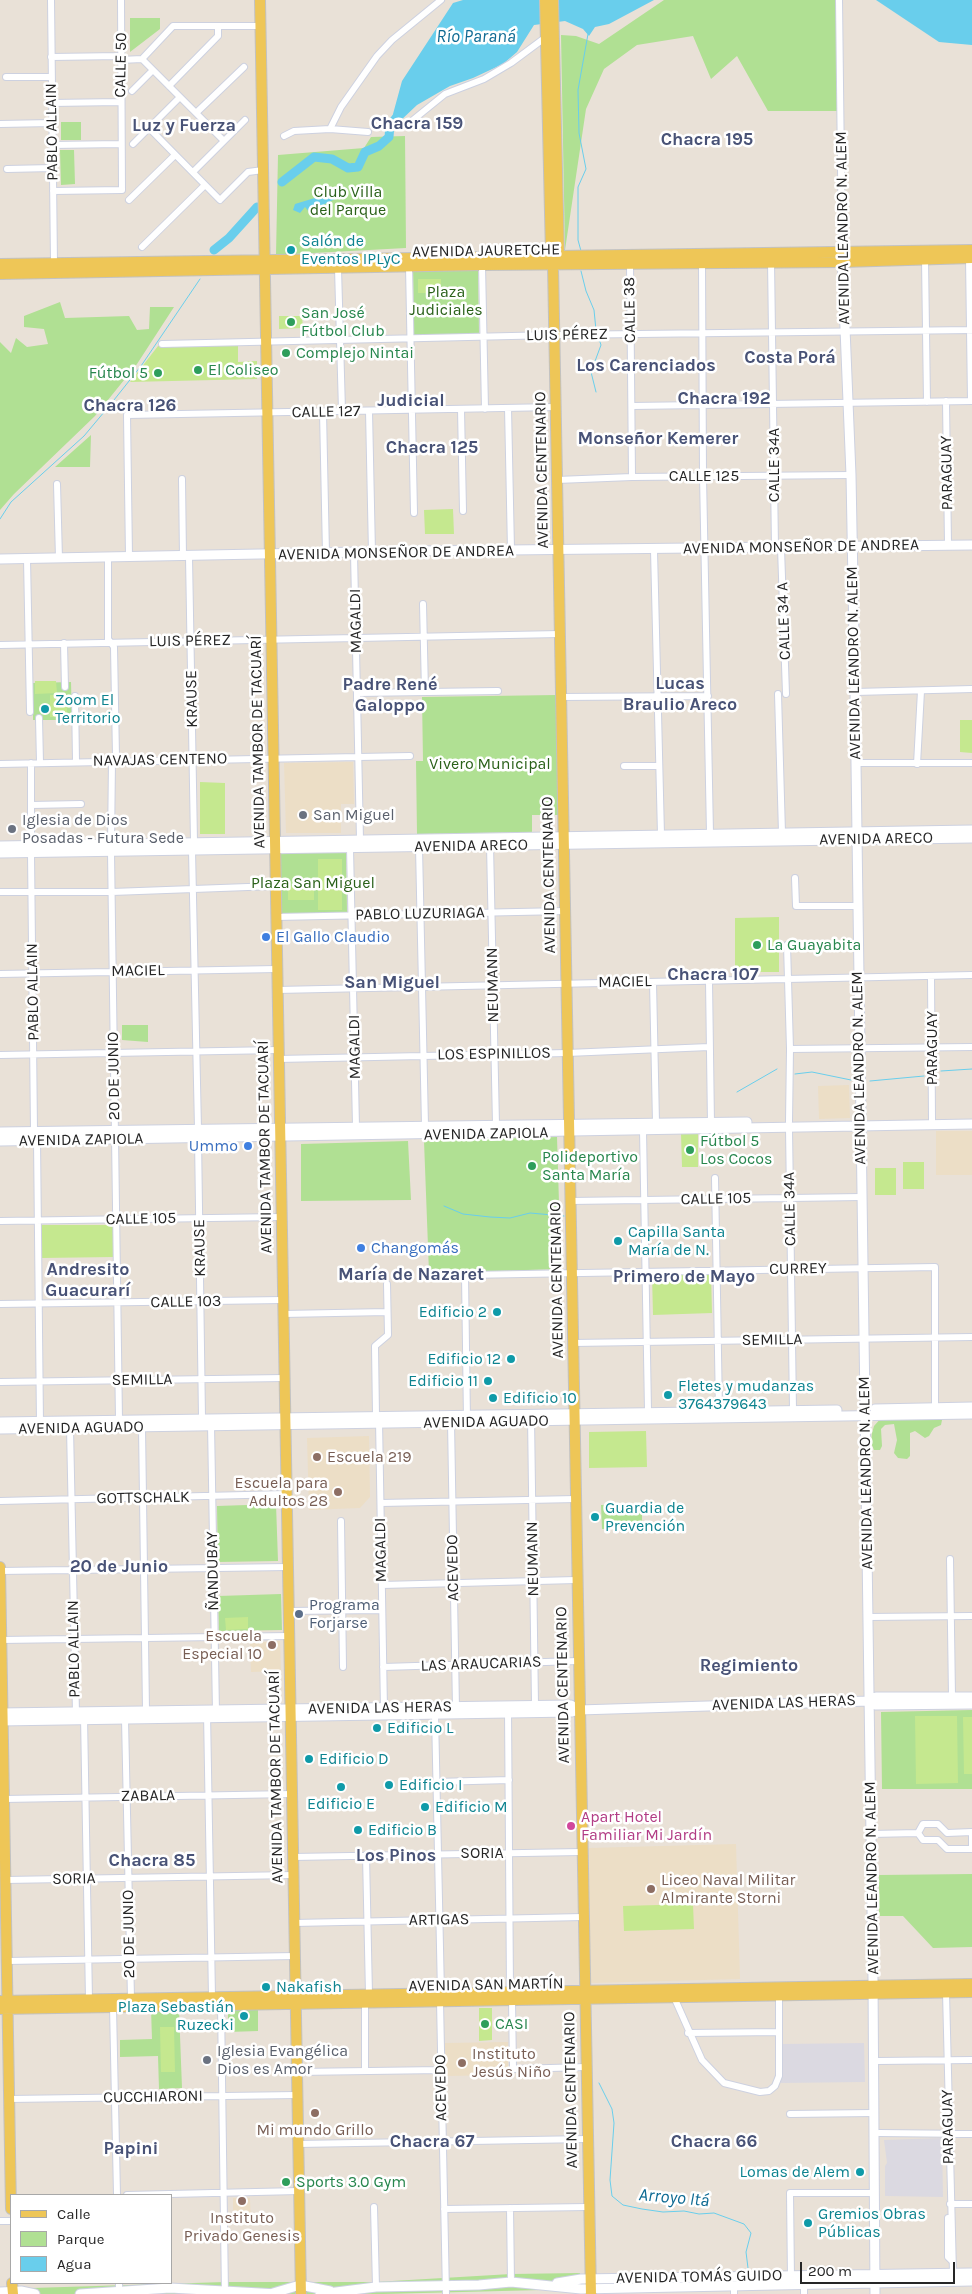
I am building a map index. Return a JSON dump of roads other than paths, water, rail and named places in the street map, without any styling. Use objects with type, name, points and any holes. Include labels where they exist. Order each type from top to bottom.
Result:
[{"type":"main road","name":"AVENIDA TAMBOR DE TACUARÍ","points":[[260,0],[272,758],[301,2290]]},
{"type":"main road","name":"AVENIDA CENTENARIO","points":[[544,0],[548,30],[555,258],[557,480],[590,2287]]},
{"type":"main road","name":"AVENIDA CENTENARIO","points":[[548,30],[552,0]]},
{"type":"main road","name":"AVENIDA JAURETCHE","points":[[0,274],[265,264],[555,258],[971,255]]},
{"type":"main road","name":"AVENIDA JAURETCHE","points":[[0,264],[265,264],[338,268],[482,265],[555,258],[630,264],[771,261],[842,256],[925,259],[971,255]]},
{"type":"main road","name":"AVENIDA LEANDRO N. ALEM","points":[[842,256],[846,403],[851,475],[871,1834],[879,2133],[878,2279],[875,2294]]},
{"type":"main road","name":"AVENIDA MONSEÑOR DE ANDREA","points":[[0,560],[372,552],[972,545]]},
{"type":"main road","name":"AVENIDA ARECO","points":[[0,846],[31,849],[275,845],[360,840],[564,840],[856,836],[972,830]]},
{"type":"main road","name":"AVENIDA ARECO","points":[[275,845],[350,848],[490,846],[661,835],[782,833],[972,838]]},
{"type":"main road","name":"AVENIDA ARECO","points":[[0,853],[31,849]]},
{"type":"main road","name":"AVENIDA ZAPIOLA","points":[[860,1124],[972,1119]]},
{"type":"main road","name":"AVENIDA ZAPIOLA","points":[[280,1132],[356,1127],[496,1125],[569,1129],[656,1123],[711,1125],[972,1124]]},
{"type":"main road","name":"AVENIDA ZAPIOLA","points":[[0,1132],[36,1136],[569,1129],[643,1130],[711,1125]]},
{"type":"main road","name":"AVENIDA ZAPIOLA","points":[[0,1141],[36,1136]]},
{"type":"main road","name":"AVENIDA AGUADO","points":[[0,1422],[70,1428],[142,1427],[378,1418],[865,1412],[935,1407],[972,1407]]},
{"type":"main road","name":"AVENIDA AGUADO","points":[[574,1416],[648,1411],[793,1410],[972,1414]]},
{"type":"main road","name":"AVENIDA AGUADO","points":[[0,1429],[119,1420],[202,1418],[285,1421]]},
{"type":"main road","name":"AVENIDA AGUADO","points":[[378,1418],[451,1422],[467,1418]]},
{"type":"main road","points":[[0,1569],[1,1717],[4,1799],[2,1840],[6,1880],[3,1921],[7,1961],[4,2005],[5,2083],[9,2099],[5,2150],[10,2194]]},
{"type":"main road","name":"AVENIDA LAS HERAS","points":[[80,1716],[124,1719],[212,1714],[508,1709],[572,1712],[579,1710],[869,1701],[876,1697],[972,1696]]},
{"type":"main road","name":"AVENIDA LAS HERAS","points":[[869,1701],[876,1706],[972,1704]]},
{"type":"main road","name":"AVENIDA LAS HERAS","points":[[508,1709],[535,1705],[571,1705],[579,1710]]},
{"type":"main road","name":"AVENIDA LAS HERAS","points":[[384,1711],[436,1714],[456,1710]]},
{"type":"main road","name":"AVENIDA LAS HERAS","points":[[1,1717],[80,1716],[146,1711],[212,1714]]},
{"type":"main road","name":"AVENIDA SAN MARTÍN","points":[[584,1995],[674,1997],[778,1995],[972,1984]]},
{"type":"main road","name":"AVENIDA LEANDRO N. ALEM","points":[[874,1991],[874,2193],[880,2294]]},
{"type":"main road","name":"AVENIDA SAN MARTÍN","points":[[4,2005],[89,2000],[212,1997],[296,2000],[874,1991],[972,1992]]},
{"type":"main road","name":"AVENIDA SAN MARTÍN","points":[[4,2005],[113,2007],[221,2005],[296,2000]]},
{"type":"main road","name":"AVENIDA TOMÁS GUIDO","points":[[320,2294],[376,2287],[415,2286],[446,2290],[511,2282],[547,2286],[663,2291],[734,2290],[791,2280],[804,2289],[878,2279],[972,2273]]},
{"type":"main road","name":"AVENIDA TOMÁS GUIDO","points":[[590,2287],[791,2280],[878,2279],[972,2282]]},
{"type":"main road","name":"AVENIDA TOMÁS GUIDO","points":[[80,2294],[96,2294],[119,2287],[159,2291],[177,2290],[225,2293],[275,2294],[301,2290],[331,2292]]},
{"type":"main road","points":[[0,2292],[13,2289],[35,2294]]},
{"type":"street","name":"PABLO ALLAIN","points":[[52,0],[51,77],[54,263]]},
{"type":"street","name":"CALLE 50","points":[[53,191],[122,190],[120,144],[121,0]]},
{"type":"street","points":[[330,129],[341,107],[377,56],[392,40],[441,0]]},
{"type":"street","name":"AVENIDA LEANDRO N. ALEM","points":[[838,0],[842,256]]},
{"type":"street","points":[[142,59],[173,26],[260,26]]},
{"type":"street","points":[[170,86],[218,36],[218,26]]},
{"type":"street","points":[[408,124],[416,115],[445,94],[484,79],[510,63],[548,30]]},
{"type":"street","points":[[51,57],[142,59],[224,141]]},
{"type":"street","points":[[196,113],[244,67]]},
{"type":"street","points":[[132,91],[153,70]]},
{"type":"street","points":[[6,77],[51,77]]},
{"type":"street","points":[[133,144],[180,97]]},
{"type":"street","points":[[52,103],[120,102]]},
{"type":"street","points":[[193,172],[245,120]]},
{"type":"street","points":[[0,124],[52,123]]},
{"type":"street","points":[[149,128],[220,200],[248,172],[262,170]]},
{"type":"street","points":[[284,136],[294,131],[330,129],[368,132]]},
{"type":"street","points":[[52,145],[120,144]]},
{"type":"street","points":[[129,200],[175,155]]},
{"type":"street","points":[[6,169],[53,168]]},
{"type":"street","points":[[142,247],[205,185]]},
{"type":"street","points":[[632,406],[972,401],[971,255]]},
{"type":"street","points":[[925,259],[927,402]]},
{"type":"street","name":"CALLE 34A","points":[[771,261],[778,548]]},
{"type":"street","points":[[702,262],[704,548],[710,834]]},
{"type":"street","name":"CALLE 38","points":[[630,264],[632,476]]},
{"type":"street","points":[[482,265],[485,408]]},
{"type":"street","points":[[409,267],[414,513]]},
{"type":"street","points":[[338,268],[342,411]]},
{"type":"street","name":"LUIS PÉREZ","points":[[162,344],[483,336],[971,330]]},
{"type":"street","name":"PARAGUAY","points":[[946,402],[948,545]]},
{"type":"street","name":"CALLE 127","points":[[129,557],[127,415],[556,407]]},
{"type":"street","points":[[508,408],[512,550]]},
{"type":"street","points":[[461,409],[463,511]]},
{"type":"street","points":[[369,411],[372,552]]},
{"type":"street","points":[[323,412],[326,554]]},
{"type":"street","name":"CALLE 125","points":[[557,480],[632,476],[775,477],[851,475]]},
{"type":"street","name":"KRAUSE","points":[[182,479],[191,641],[193,890],[202,1418]]},
{"type":"street","points":[[57,484],[59,558]]},
{"type":"street","name":"CALLE 34 A","points":[[778,548],[786,694]]},
{"type":"street","points":[[654,550],[661,835]]},
{"type":"street","name":"MAGALDI","points":[[354,553],[360,840]]},
{"type":"street","name":"20 DE JUNIO","points":[[108,558],[108,639],[114,647],[116,757],[112,761],[111,848],[119,1420]]},
{"type":"street","points":[[27,559],[30,712]]},
{"type":"street","points":[[423,604],[425,692]]},
{"type":"street","name":"LUIS PÉREZ","points":[[0,645],[560,634]]},
{"type":"street","points":[[64,644],[65,687]]},
{"type":"street","points":[[855,692],[972,689]]},
{"type":"street","points":[[917,764],[921,690]]},
{"type":"street","points":[[357,693],[498,691]]},
{"type":"street","points":[[778,694],[782,833]]},
{"type":"street","points":[[75,696],[76,762]]},
{"type":"street","points":[[561,697],[708,696]]},
{"type":"street","points":[[39,718],[40,763]]},
{"type":"street","name":"NAVAJAS CENTENO","points":[[0,764],[410,756]]},
{"type":"street","name":"PABLO ALLAIN","points":[[31,763],[33,1054],[38,1220],[40,1425]]},
{"type":"street","points":[[856,763],[972,763]]},
{"type":"street","points":[[624,766],[659,766]]},
{"type":"street","points":[[31,805],[81,804]]},
{"type":"street","name":"NEUMANN","points":[[490,846],[496,1125]]},
{"type":"street","points":[[419,847],[425,1126]]},
{"type":"street","name":"MAGALDI","points":[[350,848],[356,1127]]},
{"type":"street","points":[[795,878],[796,906],[856,906]]},
{"type":"street","points":[[0,892],[112,892],[275,886]]},
{"type":"street","name":"PABLO LUZURIAGA","points":[[276,917],[565,911]]},
{"type":"street","name":"CALLE 34A","points":[[787,945],[790,1049],[789,1125],[793,1410]]},
{"type":"street","name":"MACIEL","points":[[0,974],[277,969]]},
{"type":"street","name":"MACIEL","points":[[277,990],[972,975]]},
{"type":"street","name":"PARAGUAY","points":[[932,976],[932,1120]]},
{"type":"street","points":[[709,981],[711,1125]]},
{"type":"street","points":[[654,982],[656,1123]]},
{"type":"street","name":"LOS ESPINILLOS","points":[[0,1055],[197,1052],[355,1057],[568,1053],[709,1047]]},
{"type":"street","points":[[790,1049],[972,1047]]},
{"type":"street","points":[[643,1130],[648,1411]]},
{"type":"street","points":[[715,1178],[719,1411]]},
{"type":"street","name":"CALLE 105","points":[[570,1201],[862,1197]]},
{"type":"street","name":"CALLE 105","points":[[0,1221],[281,1217]]},
{"type":"street","name":"CURREY","points":[[571,1274],[935,1267],[934,1338]]},
{"type":"street","points":[[467,1418],[465,1275],[571,1274]]},
{"type":"street","name":"MAGALDI","points":[[384,1711],[381,1502],[375,1346],[388,1335],[387,1284]]},
{"type":"street","name":"CALLE 103","points":[[0,1304],[283,1300]]},
{"type":"street","points":[[283,1314],[387,1312]]},
{"type":"street","name":"SEMILLA","points":[[573,1343],[972,1337]]},
{"type":"street","points":[[934,1338],[935,1407]]},
{"type":"street","name":"SEMILLA","points":[[0,1382],[284,1378]]},
{"type":"street","name":"NEUMANN","points":[[531,1417],[535,1705]]},
{"type":"street","name":"ACEVEDO","points":[[451,1422],[456,1710]]},
{"type":"street","name":"ÑANDUBAY","points":[[211,1424],[215,1637],[209,1795],[212,1997]]},
{"type":"street","points":[[142,1427],[146,1711]]},
{"type":"street","name":"PABLO ALLAIN","points":[[70,1428],[74,1639],[85,1797],[89,2000]]},
{"type":"street","name":"GOTTSCHALK","points":[[0,1501],[286,1494]]},
{"type":"street","points":[[381,1502],[576,1500]]},
{"type":"street","points":[[341,1521],[343,1667]]},
{"type":"street","points":[[950,1559],[952,1697]]},
{"type":"street","points":[[0,1569],[73,1570],[288,1567]]},
{"type":"street","points":[[382,1585],[576,1580]]},
{"type":"street","points":[[288,1611],[382,1610]]},
{"type":"street","points":[[868,1617],[972,1616]]},
{"type":"street","points":[[1,1640],[289,1636]]},
{"type":"street","name":"LAS ARAUCARIAS","points":[[383,1667],[578,1662]]},
{"type":"street","points":[[508,1709],[513,2069],[586,2067]]},
{"type":"street","name":"ACEVEDO","points":[[436,1714],[446,2290]]},
{"type":"street","name":"20 DE JUNIO","points":[[124,1719],[131,1999]]},
{"type":"street","points":[[436,1782],[508,1780]]},
{"type":"street","name":"ZABALA","points":[[4,1799],[292,1794]]},
{"type":"street","points":[[918,1833],[923,1824],[938,1824],[946,1833]]},
{"type":"street","points":[[918,1833],[924,1840],[938,1840],[946,1833],[972,1832],[972,1849],[947,1849],[938,1840]]},
{"type":"street","points":[[871,1834],[918,1833]]},
{"type":"street","name":"SORIA","points":[[293,1857],[581,1852]]},
{"type":"street","points":[[365,2071],[368,1922],[366,1855]]},
{"type":"street","name":"SORIA","points":[[6,1880],[293,1875]]},
{"type":"street","name":"ARTIGAS","points":[[294,1923],[583,1918]]},
{"type":"street","points":[[7,1961],[294,1956]]},
{"type":"street","name":"PARAGUAY","points":[[946,1992],[950,2204],[953,2208],[952,2273]]},
{"type":"street","points":[[674,1997],[688,2033],[702,2060],[724,2083],[760,2092],[769,2091],[775,2086],[779,2076],[778,1995]]},
{"type":"street","points":[[221,2005],[225,2293]]},
{"type":"street","points":[[113,2007],[117,2194]]},
{"type":"street","points":[[688,2033],[779,2032]]},
{"type":"street","points":[[877,2061],[972,2060]]},
{"type":"street","points":[[297,2072],[441,2070]]},
{"type":"street","name":"CUCCHIARONI","points":[[9,2099],[297,2095]]},
{"type":"street","points":[[790,2114],[873,2113]]},
{"type":"street","points":[[879,2133],[972,2134]]},
{"type":"street","points":[[298,2144],[587,2139]]},
{"type":"street","points":[[159,2194],[299,2191]]},
{"type":"street","points":[[791,2280],[790,2193],[874,2193]]},
{"type":"street","points":[[950,2204],[972,2204]]},
{"type":"street","points":[[374,2207],[376,2287]]},
{"type":"street","points":[[444,2210],[588,2207]]},
{"type":"street","points":[[510,2208],[511,2282]]},
{"type":"street","name":"PARAGUAY","points":[[948,2218],[948,2257],[952,2260]]},
{"type":"water","name":"Río Paraná","points":[[463,0],[654,0],[609,24],[595,27],[589,36],[583,29],[565,21],[534,25],[517,52],[503,64],[450,86],[417,105],[398,123],[390,125],[402,81],[453,3]]},
{"type":"water","points":[[876,0],[972,0],[972,45],[939,42]]},
{"type":"water","points":[[328,192],[335,195],[335,199],[323,205],[316,205],[314,214],[311,214],[305,207],[300,213],[293,210],[295,204],[318,197],[325,199]]},
{"type":"waterway","points":[[581,251],[578,240],[578,187],[586,169],[579,133],[578,90],[588,34]]},
{"type":"waterway","points":[[282,182],[314,157],[332,159],[348,168],[358,167],[365,152],[379,146],[389,137],[390,125],[397,117]]},
{"type":"waterway","points":[[214,250],[229,238],[257,207]]},
{"type":"waterway","points":[[581,271],[586,291],[594,310],[596,330]]},
{"type":"waterway","points":[[0,519],[11,502],[84,436],[110,405],[141,366],[200,279]]},
{"type":"waterway","points":[[596,392],[591,372],[601,345],[599,339]]},
{"type":"waterway","points":[[737,1092],[777,1069]]},
{"type":"waterway","points":[[941,1071],[972,1069]]},
{"type":"waterway","points":[[795,1074],[812,1072],[851,1080]]},
{"type":"waterway","points":[[870,1081],[924,1076]]},
{"type":"waterway","points":[[444,1206],[463,1214],[490,1217],[510,1218],[530,1213],[564,1216]]},
{"type":"waterway","name":"Arroyo Itá","points":[[599,2083],[612,2109],[614,2123],[610,2180],[612,2196],[623,2205],[663,2212],[714,2213],[744,2224],[751,2233],[746,2252],[748,2268]]},
{"type":"place","name":"Salón de Eventos IPLyC","points":[[291,250]]},
{"type":"place","name":"San José Fútbol Club","points":[[291,322]]},
{"type":"place","name":"Complejo Nintai","points":[[286,353]]},
{"type":"place","name":"El Coliseo","points":[[198,370]]},
{"type":"place","name":"Fútbol 5","points":[[158,373]]},
{"type":"place","name":"Zoom El Territorio","points":[[45,709]]},
{"type":"place","name":"San Miguel","points":[[303,815]]},
{"type":"place","name":"Iglesia de Dios Posadas - Futura Sede","points":[[12,829]]},
{"type":"place","name":"El Gallo Claudio","points":[[266,937]]},
{"type":"place","name":"La Guayabita","points":[[757,945]]},
{"type":"place","name":"Ummo","points":[[248,1146]]},
{"type":"place","name":"Fútbol 5 Los Cocos","points":[[690,1150]]},
{"type":"place","name":"Polideportivo Santa María","points":[[532,1166]]},
{"type":"place","name":"Capilla Santa María de N.","points":[[618,1241]]},
{"type":"place","name":"Changomás","points":[[361,1248]]},
{"type":"place","name":"Edificio 2","points":[[497,1312]]},
{"type":"place","name":"Edificio 12","points":[[511,1359]]},
{"type":"place","name":"Edificio 11","points":[[488,1381]]},
{"type":"place","name":"Fletes y mudanzas 3764379643","points":[[668,1395]]},
{"type":"place","name":"Edificio 10","points":[[493,1398]]},
{"type":"place","name":"Escuela 219","points":[[317,1457]]},
{"type":"place","name":"Escuela para Adultos 28","points":[[338,1492]]},
{"type":"place","name":"Guardia de Prevención","points":[[595,1517]]},
{"type":"place","name":"Programa Forjarse","points":[[299,1614]]},
{"type":"place","name":"Escuela Especial 10","points":[[272,1645]]},
{"type":"place","name":"Edificio L","points":[[377,1728]]},
{"type":"place","name":"Edificio D","points":[[309,1759]]},
{"type":"place","name":"Edificio I","points":[[389,1785]]},
{"type":"place","name":"Edificio E","points":[[341,1787]]},
{"type":"place","name":"Edificio M","points":[[425,1807]]},
{"type":"place","name":"Apart Hotel Familiar Mi Jardín","points":[[571,1826]]},
{"type":"place","name":"Edificio B","points":[[358,1830]]},
{"type":"place","name":"Liceo Naval Militar Almirante Storni","points":[[651,1889]]},
{"type":"place","name":"Nakafish","points":[[266,1987]]},
{"type":"place","name":"Plaza Sebastián Ruzecki","points":[[244,2016]]},
{"type":"place","name":"CASI","points":[[485,2024]]},
{"type":"place","name":"Iglesia Evangélica Dios es Amor","points":[[207,2060]]},
{"type":"place","name":"Instituto Jesús Niño","points":[[462,2063]]},
{"type":"place","name":"Mi mundo Grillo","points":[[315,2113]]},
{"type":"place","name":"Lomas de Alem","points":[[860,2172]]},
{"type":"place","name":"Sports 3.0 Gym","points":[[286,2182]]},
{"type":"place","name":"Instituto Privado Genesis","points":[[242,2201]]},
{"type":"place","name":"Gremios Obras Públicas","points":[[808,2223]]},
{"type":"district","name":"Chacra 159","points":[[417,124]]},
{"type":"district","name":"Luz y Fuerza","points":[[184,126]]},
{"type":"district","name":"Chacra 195","points":[[707,140]]},
{"type":"district","name":"Costa Porá","points":[[790,358]]},
{"type":"district","name":"Los Carenciados","points":[[646,366]]},
{"type":"district","name":"Chacra 192","points":[[724,399]]},
{"type":"district","name":"Judicial","points":[[411,401]]},
{"type":"district","name":"Chacra 126","points":[[130,406]]},
{"type":"district","name":"Monseñor Kemerer","points":[[658,439]]},
{"type":"district","name":"Chacra 125","points":[[432,448]]},
{"type":"district","name":"Lucas Braulio Areco","points":[[680,694]]},
{"type":"district","name":"Padre René Galoppo","points":[[390,695]]},
{"type":"district","name":"Chacra 107","points":[[713,975]]},
{"type":"district","name":"San Miguel","points":[[392,983]]},
{"type":"district","name":"María de Nazaret","points":[[411,1275]]},
{"type":"district","name":"Primero de Mayo","points":[[684,1277]]},
{"type":"district","name":"Andresito Guacurarí","points":[[88,1280]]},
{"type":"district","name":"20 de Junio","points":[[119,1567]]},
{"type":"district","name":"Regimiento","points":[[749,1666]]},
{"type":"district","name":"Los Pinos","points":[[396,1856]]},
{"type":"district","name":"Chacra 85","points":[[152,1861]]},
{"type":"district","name":"Chacra 67","points":[[432,2142]]},
{"type":"district","name":"Chacra 66","points":[[714,2142]]},
{"type":"district","name":"Papini","points":[[131,2149]]},
{"type":"park label","name":"Club Villa del Parque","points":[[348,201]]},
{"type":"park label","name":"Plaza Judiciales","points":[[446,301]]},
{"type":"park label","name":"Vivero Municipal","points":[[490,764]]},
{"type":"park label","name":"Plaza San Miguel","points":[[313,883]]}]
